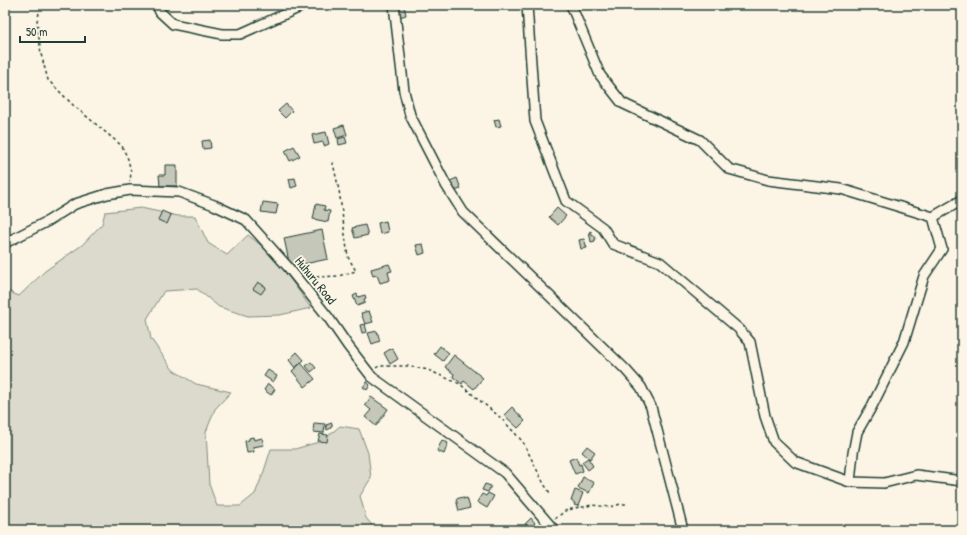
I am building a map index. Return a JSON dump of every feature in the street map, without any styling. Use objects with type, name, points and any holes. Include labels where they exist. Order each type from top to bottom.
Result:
[{"type":"street","points":[[157,5],[160,12],[173,24],[222,34],[240,34],[305,5]]},
{"type":"street","points":[[394,5],[404,91],[410,115],[446,184],[463,212],[625,369],[641,387],[651,407],[683,530]]},
{"type":"street","points":[[527,5],[535,121],[566,201],[603,228],[613,244],[660,262],[739,329],[750,342],[765,416],[774,442],[795,462],[850,482],[884,484],[916,475],[962,481]]},
{"type":"street","points":[[572,5],[600,75],[622,103],[700,140],[729,169],[768,180],[841,189],[933,217],[962,200]]},
{"type":"street","name":"Huhuru Road","points":[[5,243],[48,221],[75,204],[107,194],[130,190],[179,192],[214,205],[246,220],[288,267],[328,317],[372,377],[505,473],[551,527]]},
{"type":"street","points":[[850,482],[857,432],[872,406],[904,342],[924,276],[942,249],[933,217]]},
{"type":"path","points":[[38,13],[37,21],[41,54],[48,80],[73,105],[122,146],[128,159],[131,172],[130,190]]},
{"type":"path","points":[[288,267],[314,277],[338,276],[356,271],[348,257],[339,190],[332,159]]},
{"type":"path","points":[[369,373],[379,366],[408,366],[428,370],[460,384],[501,418],[523,442],[550,493]]},
{"type":"path","points":[[551,527],[565,511],[591,505],[610,508],[621,504],[626,504]]},
{"type":"shaded area","points":[[141,208],[178,216],[195,216],[208,243],[227,255],[248,235],[273,255],[311,308],[280,315],[248,316],[219,307],[197,289],[164,291],[147,319],[151,339],[173,370],[196,384],[231,392],[215,409],[206,432],[209,484],[217,506],[240,506],[255,494],[271,449],[295,449],[322,441],[340,426],[359,429],[368,453],[371,478],[360,496],[366,518],[376,530],[5,530],[5,290],[19,296],[45,271],[82,245],[102,224],[105,212]]},
{"type":"building","points":[[390,5],[404,5],[406,15],[393,19]]},
{"type":"building","points":[[286,104],[292,111],[285,118],[278,111]]},
{"type":"building","points":[[499,119],[501,126],[496,127],[494,120]]},
{"type":"building","points":[[344,125],[347,135],[337,138],[334,128]]},
{"type":"building","points":[[326,132],[329,144],[324,146],[323,142],[314,144],[312,135]]},
{"type":"building","points":[[345,137],[347,143],[339,145],[338,139]]},
{"type":"building","points":[[210,140],[211,148],[203,149],[202,141]]},
{"type":"building","points":[[294,146],[300,156],[290,161],[285,151]]},
{"type":"building","points":[[165,165],[177,165],[177,186],[160,186],[159,175],[165,175]]},
{"type":"building","points":[[295,178],[297,186],[291,188],[289,179]]},
{"type":"building","points":[[457,178],[461,189],[454,191],[450,181]]},
{"type":"building","points":[[263,202],[278,204],[276,214],[261,212]]},
{"type":"building","points":[[316,204],[325,206],[324,210],[330,211],[328,222],[313,219]]},
{"type":"building","points":[[557,208],[566,216],[558,225],[549,217]]},
{"type":"building","points":[[162,211],[171,215],[167,224],[158,220]]},
{"type":"building","points":[[386,221],[388,232],[380,234],[378,223]]},
{"type":"building","points":[[365,225],[368,235],[355,238],[352,228]]},
{"type":"building","points":[[322,230],[328,259],[290,267],[284,238]]},
{"type":"building","points":[[591,231],[591,234],[594,235],[596,239],[595,241],[591,242],[589,232]]},
{"type":"building","points":[[584,239],[587,248],[581,249],[579,240]]},
{"type":"building","points":[[423,244],[425,253],[419,255],[416,245]]},
{"type":"building","points":[[389,264],[392,271],[388,272],[390,280],[380,283],[377,275],[373,276],[371,269]]},
{"type":"building","points":[[258,282],[266,287],[261,294],[253,289]]},
{"type":"building","points":[[357,294],[358,297],[365,295],[365,303],[357,306],[353,296]]},
{"type":"building","points":[[369,311],[373,322],[365,324],[361,313]]},
{"type":"building","points":[[365,324],[367,332],[362,333],[360,325]]},
{"type":"building","points":[[377,331],[380,341],[372,344],[368,333]]},
{"type":"building","points":[[440,346],[449,353],[443,361],[434,354]]},
{"type":"building","points":[[392,348],[398,359],[390,364],[384,353]]},
{"type":"building","points":[[297,352],[304,360],[295,368],[289,360]]},
{"type":"building","points":[[454,355],[483,378],[474,389],[464,381],[462,384],[453,377],[454,374],[445,367]]},
{"type":"building","points":[[311,362],[316,368],[311,372],[306,366]]},
{"type":"building","points":[[301,363],[315,379],[305,387],[292,371]]},
{"type":"building","points":[[268,370],[277,376],[273,382],[264,376]]},
{"type":"building","points":[[367,382],[370,385],[367,390],[363,387]]},
{"type":"building","points":[[268,384],[275,389],[271,395],[264,390]]},
{"type":"building","points":[[371,397],[388,409],[376,426],[365,417],[371,410],[365,405]]},
{"type":"building","points":[[512,407],[525,421],[518,428],[504,415]]},
{"type":"building","points":[[314,423],[325,424],[324,433],[313,432]]},
{"type":"building","points":[[332,423],[331,428],[327,430],[326,425]]},
{"type":"building","points":[[320,434],[328,435],[327,442],[318,441]]},
{"type":"building","points":[[253,437],[254,440],[262,438],[264,445],[253,447],[254,452],[247,453],[245,441]]},
{"type":"building","points":[[442,440],[448,443],[444,454],[437,451]]},
{"type":"building","points":[[587,446],[595,452],[590,459],[582,452]]},
{"type":"building","points":[[576,457],[579,465],[581,464],[583,471],[575,474],[569,460]]},
{"type":"building","points":[[588,458],[593,466],[588,470],[582,462]]},
{"type":"building","points":[[583,477],[594,483],[589,493],[578,488]]},
{"type":"building","points":[[485,484],[491,486],[488,492],[482,490]]},
{"type":"building","points":[[575,490],[583,493],[578,506],[574,505],[575,503],[571,501]]},
{"type":"building","points":[[488,493],[494,496],[487,508],[477,502],[482,494],[486,496]]},
{"type":"building","points":[[463,497],[463,499],[467,498],[470,508],[459,511],[456,499]]},
{"type":"building","points":[[531,518],[535,523],[529,529],[525,524]]}]
